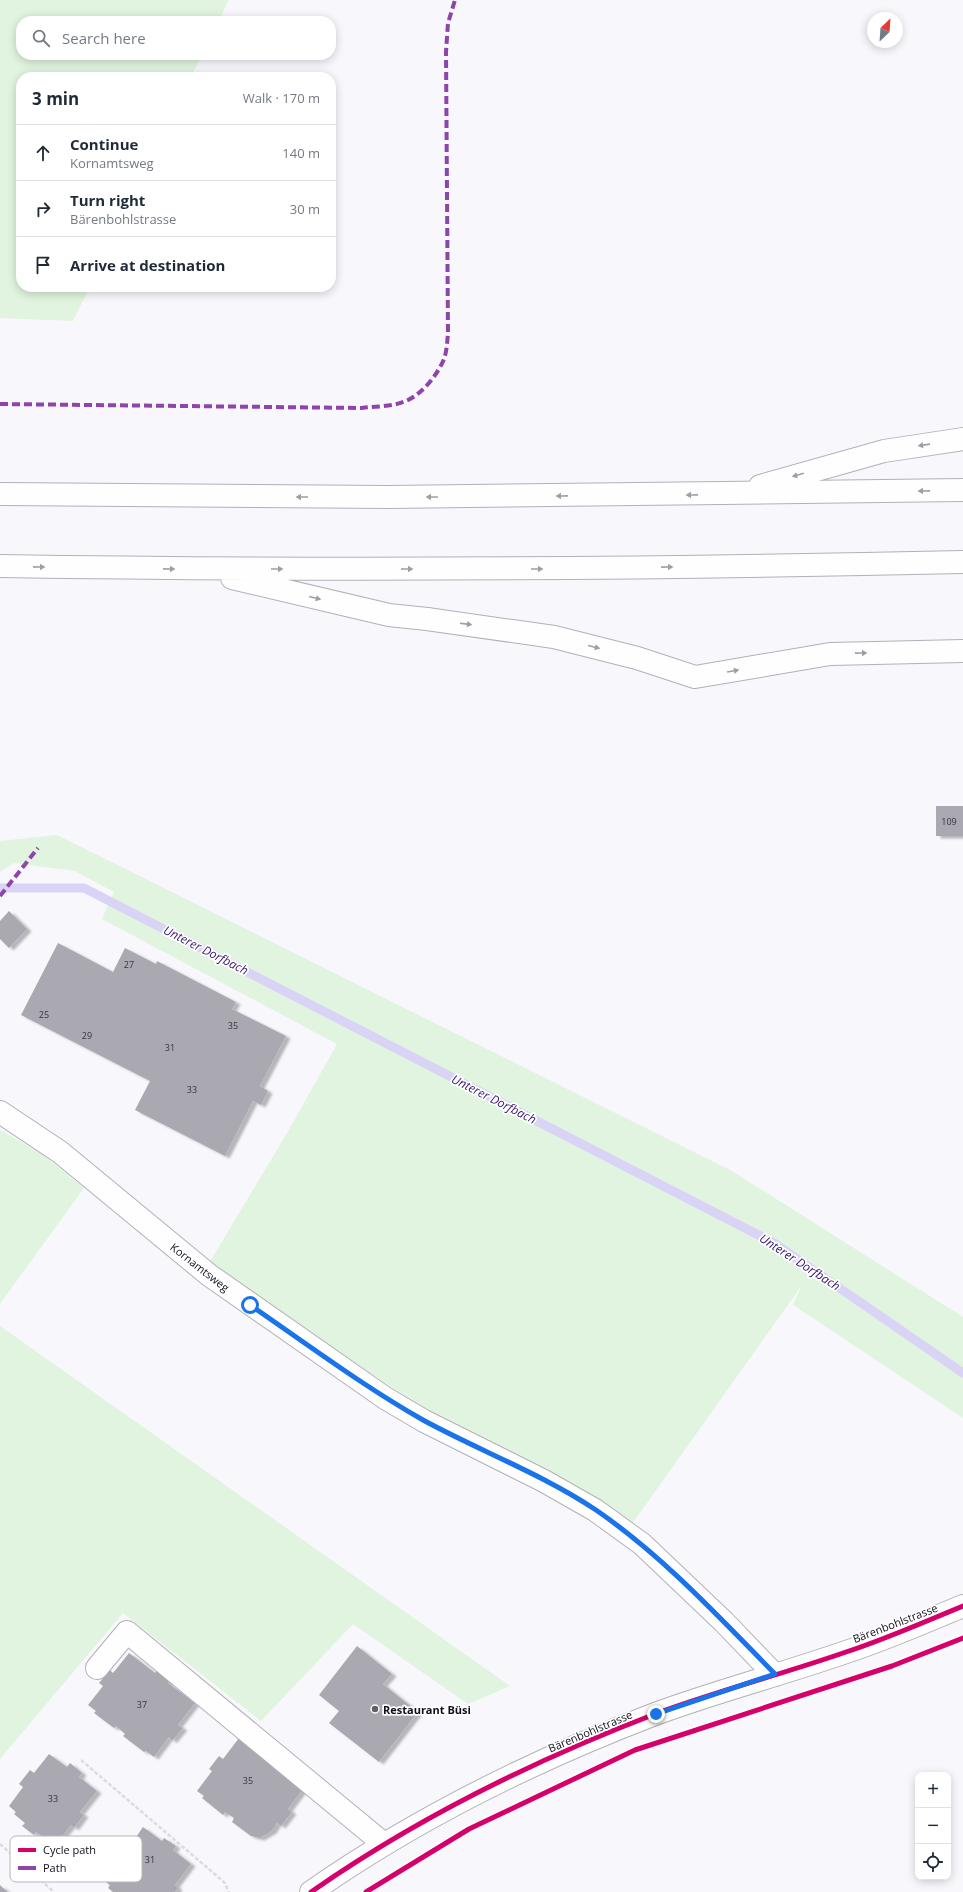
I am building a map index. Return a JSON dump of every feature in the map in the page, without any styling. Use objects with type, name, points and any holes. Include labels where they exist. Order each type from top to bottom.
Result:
[{"type":"main road","points":[[731,494],[884,451],[963,439]]},
{"type":"main road","points":[[0,494],[388,497],[963,490]]},
{"type":"main road","points":[[0,566],[196,569],[556,568],[963,562]]},
{"type":"main road","points":[[196,569],[389,615],[554,637],[637,658],[694,677],[830,654],[963,651]]},
{"type":"main road","name":"Kornamtsweg","points":[[0,1112],[60,1152],[209,1275],[385,1398],[424,1421],[544,1481],[595,1510],[636,1540],[724,1622],[775,1674]]},
{"type":"main road","name":"Bärenbohlstrasse","points":[[311,1892],[384,1844],[519,1772],[580,1745],[656,1714],[846,1652],[963,1606]]},
{"type":"main road","points":[[97,1668],[127,1632],[384,1844]]},
{"type":"path","points":[[80,1760],[224,1882],[229,1892]]},
{"type":"path","points":[[0,1844],[10,1853]]},
{"type":"path","points":[[43,1882],[54,1892]]},
{"type":"green space","points":[[0,0],[229,0],[221,16],[16,16],[16,60],[200,60],[194,72],[16,72],[16,292],[88,292],[73,321],[0,318]]},
{"type":"green space","points":[[57,835],[732,1171],[963,1317],[963,1418],[793,1305],[802,1285],[632,1524],[429,1412],[208,1265],[290,1128],[337,1044],[102,919],[114,892],[75,871],[14,863],[0,872],[0,841]]},
{"type":"green space","points":[[0,1130],[42,1154],[84,1188],[0,1304]]},
{"type":"green space","points":[[0,1326],[510,1686],[468,1704],[353,1624],[261,1721],[123,1613],[0,1759]]},
{"type":"building","points":[[936,806],[963,806],[963,836],[936,836]]},
{"type":"building","points":[[9,911],[27,929],[9,948],[0,939],[0,921]]},
{"type":"building","points":[[58,943],[113,972],[125,948],[156,964],[157,961],[236,1002],[232,1009],[286,1036],[260,1086],[268,1091],[261,1105],[253,1101],[225,1156],[135,1110],[150,1081],[21,1015]]},
{"type":"building","points":[[357,1646],[392,1674],[383,1684],[418,1712],[379,1762],[329,1723],[339,1711],[319,1695]]},
{"type":"building","points":[[129,1653],[155,1673],[158,1669],[170,1679],[168,1683],[195,1703],[178,1725],[183,1728],[172,1741],[169,1737],[154,1757],[146,1751],[144,1752],[123,1736],[125,1734],[116,1726],[114,1728],[94,1713],[96,1711],[88,1705],[103,1686],[99,1683],[110,1670],[113,1673]]},
{"type":"building","points":[[239,1738],[303,1789],[288,1809],[292,1812],[281,1826],[277,1823],[272,1831],[260,1838],[251,1836],[232,1822],[234,1818],[225,1812],[223,1815],[202,1798],[204,1796],[197,1791],[212,1771],[209,1769],[219,1756],[223,1759]]},
{"type":"building","points":[[49,1754],[67,1767],[70,1763],[82,1773],[79,1777],[97,1791],[80,1812],[84,1815],[74,1828],[71,1825],[62,1836],[42,1836],[36,1832],[34,1835],[22,1826],[25,1823],[14,1814],[16,1812],[9,1806],[23,1787],[19,1784],[30,1770],[34,1773]]},
{"type":"building","points":[[143,1827],[162,1841],[164,1838],[176,1846],[173,1850],[191,1864],[175,1885],[178,1888],[175,1892],[113,1892],[108,1888],[110,1885],[106,1882],[142,1882],[142,1836],[137,1836]]},
{"type":"building","points":[[0,1885],[2,1887],[8,1892],[0,1892]]},
{"type":"waterway","name":"Unterer Dorfbach","points":[[0,888],[84,888],[774,1243],[963,1373]]},
{"type":"marked path","points":[[0,404],[362,408],[397,404],[408,400],[419,393],[434,377],[444,359],[448,334],[446,52],[448,23],[455,0]]},
{"type":"marked path","points":[[0,896],[38,848]]},
{"type":"cycle path","points":[[311,1892],[351,1865],[435,1815],[478,1792],[566,1751],[655,1714],[861,1647],[963,1606]]},
{"type":"cycle path","points":[[366,1892],[469,1829],[635,1750],[892,1666],[963,1638]]},
{"type":"place","name":"Restaurant Büsi","points":[[375,1709]]},
{"type":"route","points":[[250,1305],[385,1398],[424,1421],[544,1481],[595,1510],[642,1544],[724,1622],[775,1674],[656,1714]]}]
